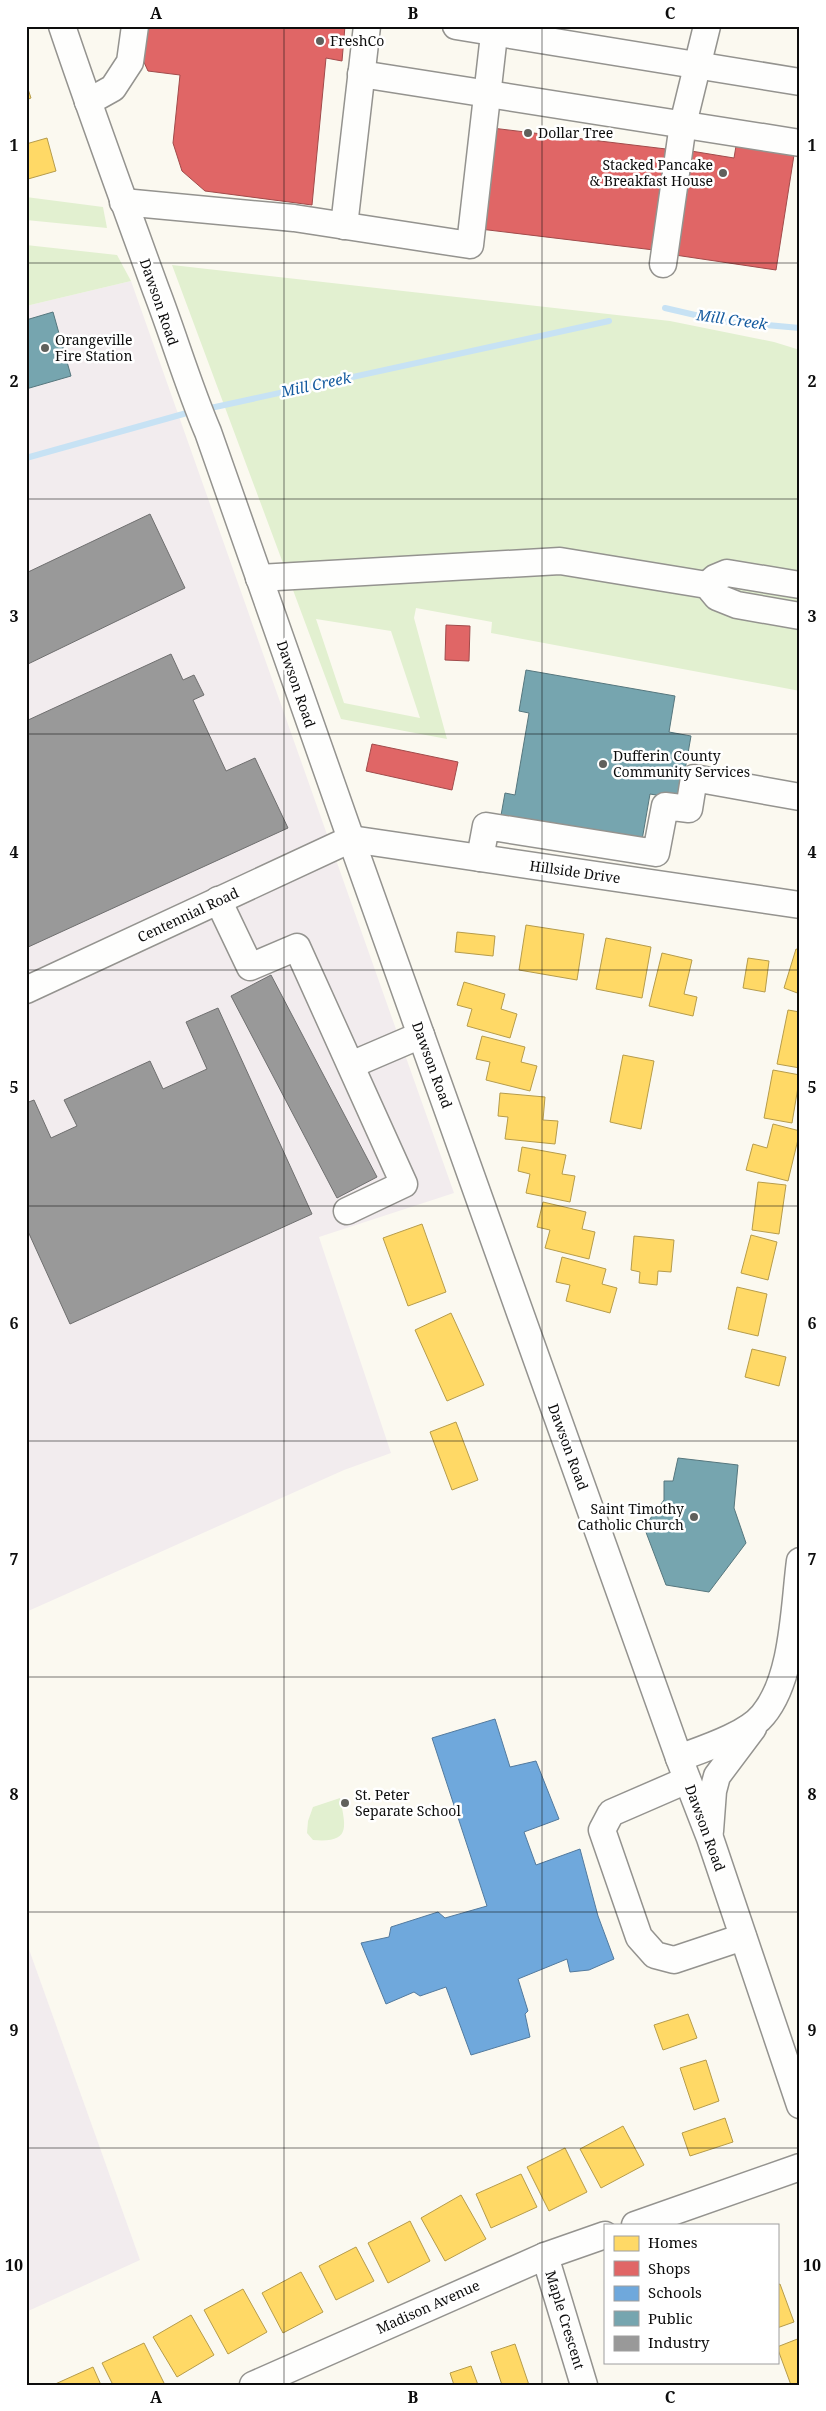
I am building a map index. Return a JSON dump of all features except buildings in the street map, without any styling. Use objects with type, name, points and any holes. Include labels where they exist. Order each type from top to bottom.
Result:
[{"type":"street","name":"Dawson Road","points":[[62,26],[123,202],[157,291],[187,384],[208,432],[350,839],[683,1769],[710,1838],[800,2105]]},
{"type":"street","points":[[88,102],[113,88],[130,62],[135,26]]},
{"type":"street","points":[[344,226],[367,26]]},
{"type":"street","points":[[456,26],[494,29],[800,82]]},
{"type":"street","points":[[663,264],[682,124],[707,26]]},
{"type":"street","points":[[123,202],[294,218],[470,245],[494,29]]},
{"type":"street","points":[[361,74],[800,143]]},
{"type":"street","points":[[259,578],[560,561],[707,585],[718,597],[737,605],[800,616]]},
{"type":"street","points":[[707,585],[715,578],[727,573],[800,585]]},
{"type":"street","points":[[480,858],[486,826],[656,853],[665,806],[689,808],[694,778],[800,798]]},
{"type":"street","name":"Hillside Drive","points":[[350,839],[800,905]]},
{"type":"street","name":"Centennial Road","points":[[26,990],[350,839]]},
{"type":"street","points":[[218,900],[250,967],[296,947],[352,1065],[404,1184],[347,1211]]},
{"type":"street","points":[[352,1065],[421,1035]]},
{"type":"street","points":[[710,1838],[713,1791],[717,1776],[763,1716],[777,1690],[786,1662],[800,1560]]},
{"type":"street","points":[[743,1937],[674,1960],[655,1955],[639,1937],[602,1830],[610,1813],[683,1769],[763,1716]]},
{"type":"street","points":[[638,2224],[800,2167]]},
{"type":"street","name":"Madison Avenue","points":[[264,2382],[545,2256],[604,2235]]},
{"type":"street","name":"Maple Crescent","points":[[545,2256],[584,2385]]},
{"type":"shaded area","points":[[131,281],[454,1193],[319,1237],[391,1453],[344,1470],[26,1612],[26,306]]},
{"type":"shaded area","points":[[26,1941],[140,2260],[26,2312]]},
{"type":"green space","points":[[26,197],[103,207],[107,228],[26,220]]},
{"type":"green space","points":[[26,245],[117,255],[131,281],[26,306]]},
{"type":"green space","points":[[172,265],[670,321],[774,342],[800,350],[800,691],[491,633],[492,622],[416,608],[414,618],[447,739],[341,719]],"holes":[[[316,619],[391,631],[420,718],[344,703]]]},
{"type":"green space","points":[[340,1798],[344,1825],[340,1836],[334,1839],[313,1840],[307,1833],[308,1821],[313,1807]]},
{"type":"waterway","name":"Mill Creek","points":[[665,308],[721,321],[800,328]]},
{"type":"waterway","name":"Mill Creek","points":[[206,409],[609,321]]},
{"type":"waterway","name":"Mill Creek","points":[[26,458],[194,411]]},
{"type":"place","name":"FreshCo","points":[[320,41]]},
{"type":"place","name":"Dollar Tree","points":[[528,133]]},
{"type":"place","name":"Stacked Pancake & Breakfast House","points":[[723,173]]},
{"type":"place","name":"Orangeville Fire Station","points":[[45,348]]},
{"type":"place","name":"Dufferin County Community Services","points":[[603,764]]},
{"type":"place","name":"Saint Timothy Catholic Church","points":[[694,1517]]},
{"type":"place","name":"St. Peter Separate School","points":[[345,1803]]}]
